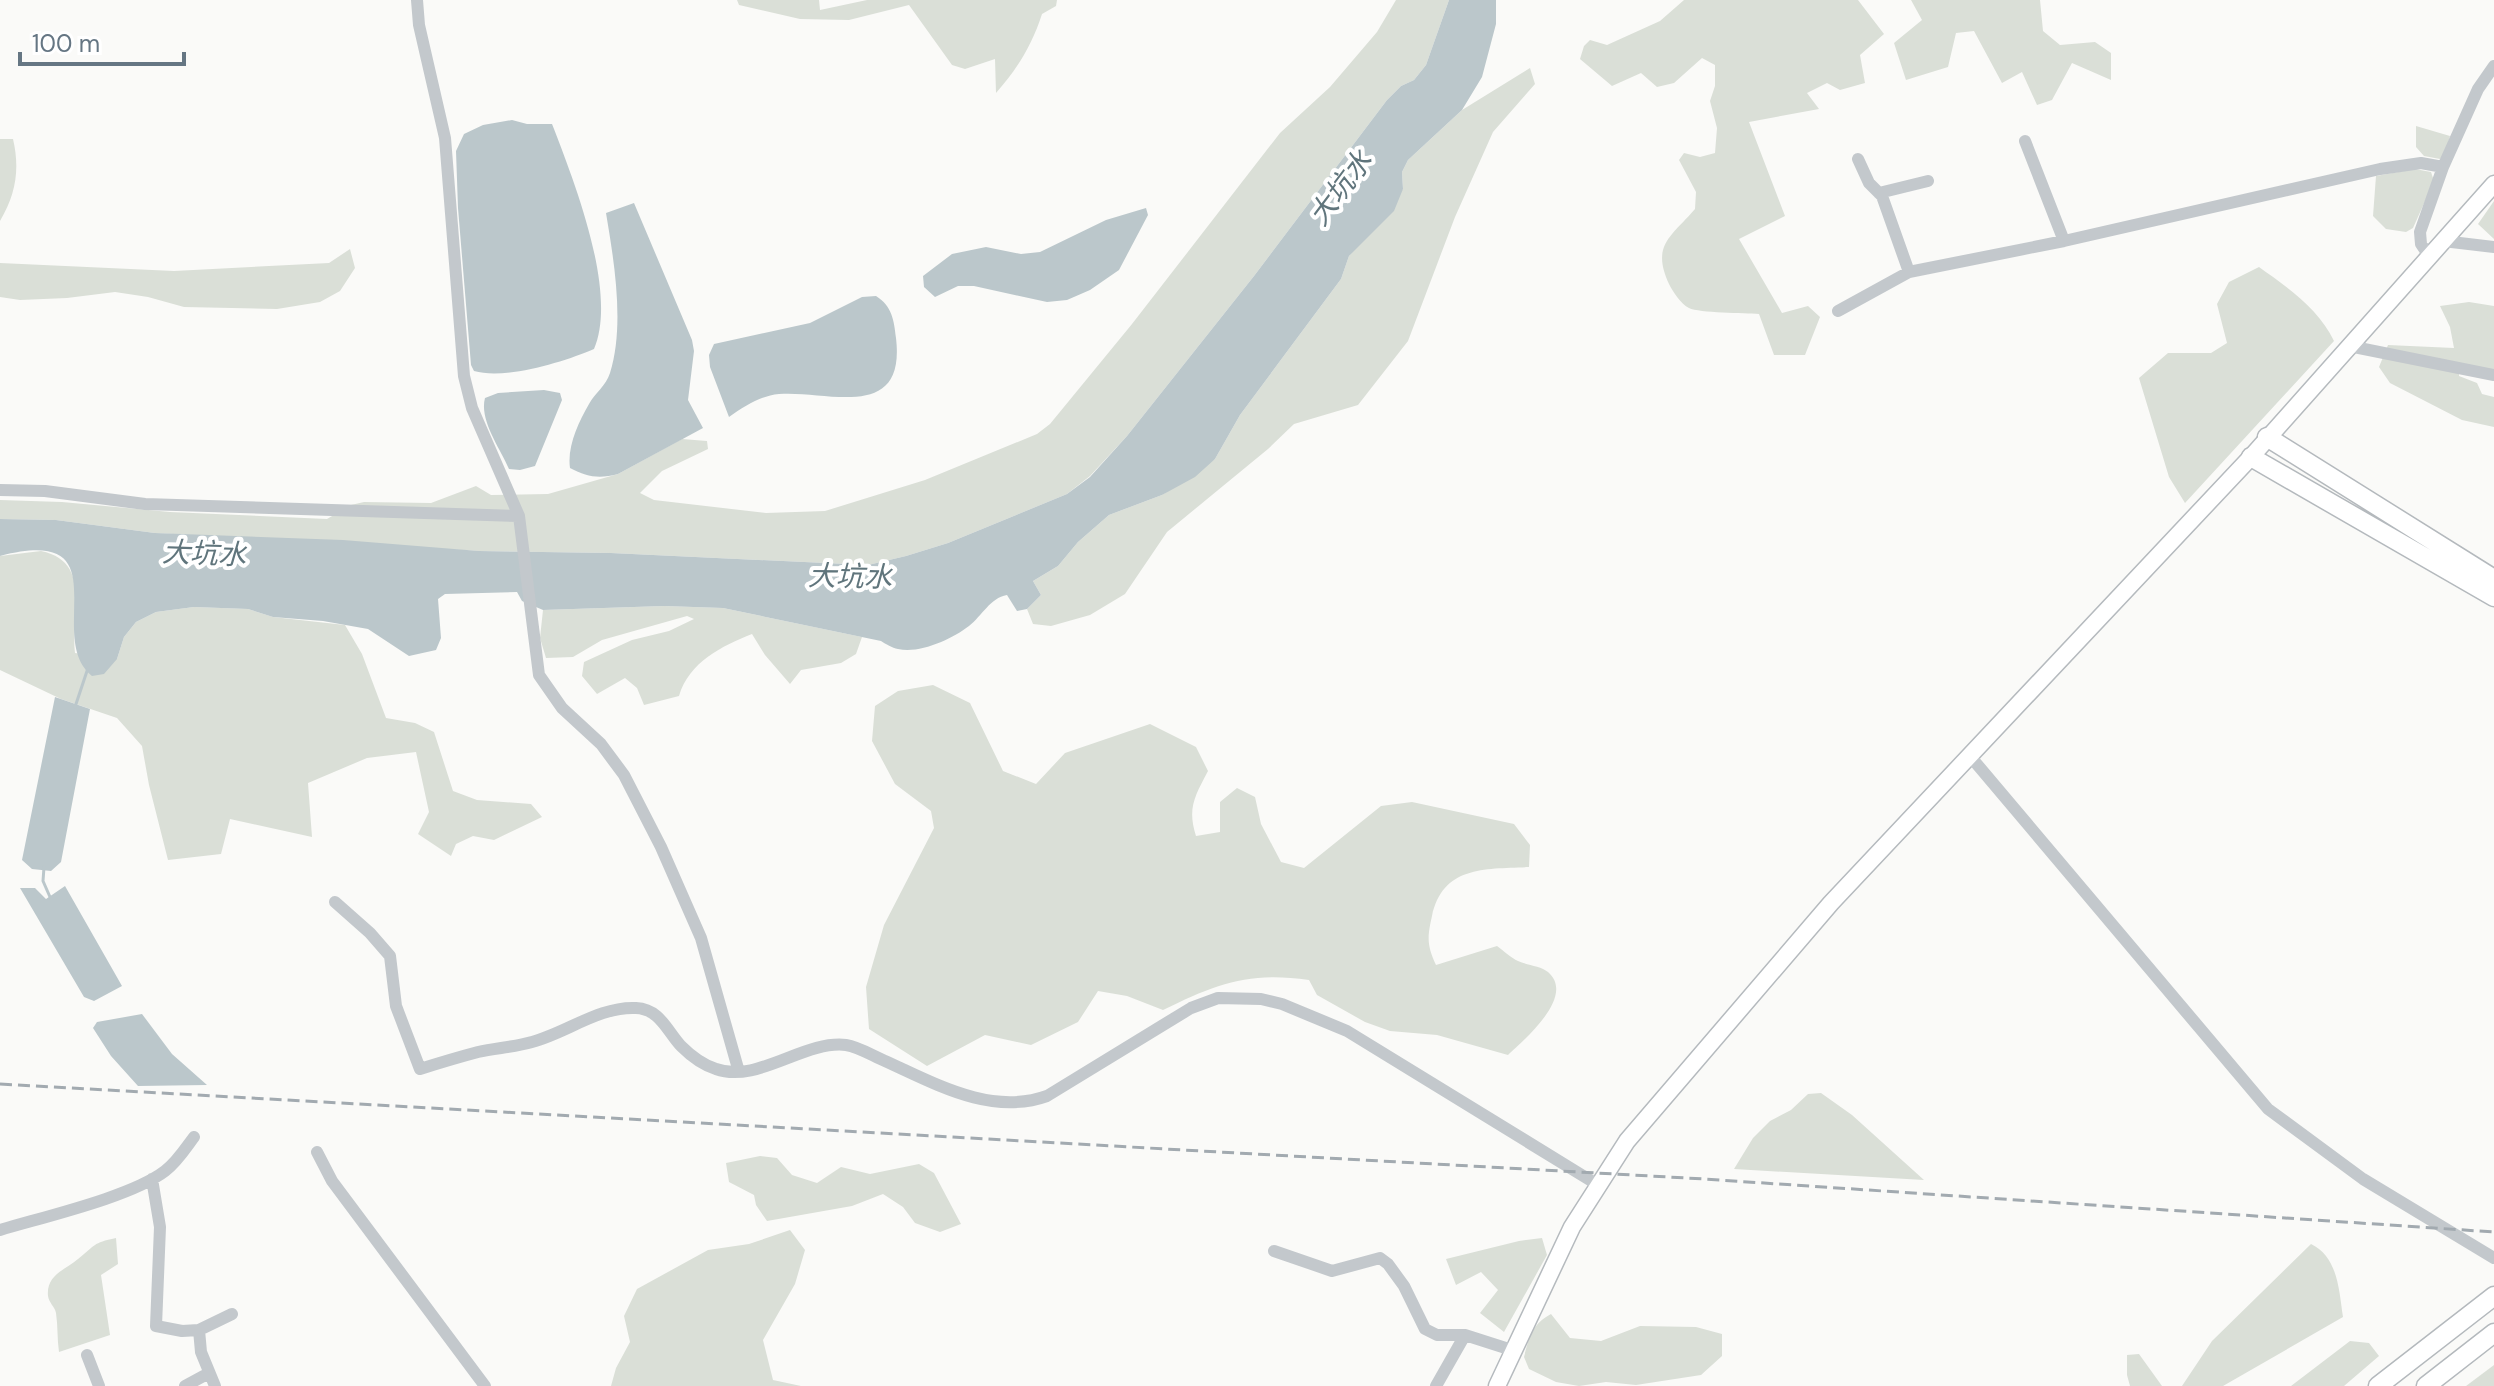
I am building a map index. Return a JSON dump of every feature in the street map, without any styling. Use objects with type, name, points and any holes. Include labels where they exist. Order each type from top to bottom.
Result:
[{"type":"highway","points":[[2267,437],[2494,579]]},
{"type":"highway","points":[[2251,457],[2494,597]]},
{"type":"highway","points":[[2378,1386],[2494,1296]]},
{"type":"highway","points":[[2426,1386],[2494,1333]]},
{"type":"main road","points":[[1497,1386],[1572,1227],[1627,1141],[1831,903],[2251,457],[2494,184]]},
{"type":"street","points":[[417,0],[419,25],[445,138],[464,376],[472,408],[523,530],[539,675],[562,708],[601,744],[624,775],[661,847],[701,938],[739,1072]]},
{"type":"street","points":[[2429,256],[2421,244],[2420,232],[2443,167],[2478,89],[2494,66]]},
{"type":"street","points":[[2025,141],[2064,241]]},
{"type":"street","points":[[1858,159],[1869,183],[1879,193],[1909,272]]},
{"type":"street","points":[[1838,311],[1909,272],[2064,241],[2380,169],[2421,163],[2443,167]]},
{"type":"street","points":[[1879,193],[1928,181]]},
{"type":"street","points":[[2443,241],[2494,247]]},
{"type":"street","points":[[2349,346],[2494,375]]},
{"type":"street","points":[[0,490],[45,491],[145,504],[519,516]]},
{"type":"street","points":[[1970,756],[2268,1109],[2363,1179],[2494,1258]]},
{"type":"street","points":[[335,902],[370,933],[390,956],[396,1006],[420,1069],[478,1052],[533,1042],[592,1018],[639,1007],[659,1017],[681,1046],[719,1071],[739,1072],[823,1045],[847,1045],[951,1091],[1000,1103],[1028,1103],[1047,1096],[1191,1008],[1218,998],[1261,999],[1282,1004],[1347,1031],[1598,1185]]},
{"type":"street","points":[[0,1230],[113,1195],[152,1179],[166,1170],[194,1137]]},
{"type":"street","points":[[317,1152],[332,1181],[485,1386]]},
{"type":"street","points":[[152,1179],[160,1227],[156,1326],[182,1331],[199,1330],[232,1314]]},
{"type":"street","points":[[1274,1251],[1332,1271],[1380,1258],[1404,1286],[1425,1329],[1437,1335],[1465,1335],[1515,1351]]},
{"type":"street","points":[[199,1330],[201,1352],[215,1386]]},
{"type":"street","points":[[1436,1386],[1465,1335]]},
{"type":"street","points":[[87,1355],[99,1386]]},
{"type":"street","points":[[185,1386],[209,1373]]},
{"type":"shaded area","points":[[737,0],[819,0],[820,10],[867,0],[1057,0],[1056,6],[1042,14],[1024,56],[996,93],[995,59],[965,69],[952,65],[909,5],[849,20],[800,19],[739,5]]},
{"type":"shaded area","points":[[1396,0],[1449,0],[1426,65],[1414,80],[1401,86],[1387,100],[1254,276],[1127,436],[1090,476],[1067,494],[948,543],[868,565],[611,553],[479,551],[155,533],[56,520],[0,519],[0,500],[327,519],[351,505],[364,502],[431,503],[476,486],[491,495],[548,494],[618,474],[682,439],[707,441],[708,449],[662,471],[640,493],[654,500],[766,513],[825,511],[925,480],[1037,434],[1050,424],[1280,133],[1330,87],[1377,32]]},
{"type":"shaded area","points":[[1684,0],[1858,0],[1884,34],[1860,55],[1865,83],[1840,90],[1827,83],[1807,93],[1819,109],[1749,122],[1785,216],[1739,239],[1782,313],[1808,306],[1820,317],[1805,355],[1774,355],[1759,314],[1689,308],[1675,294],[1664,271],[1662,260],[1666,242],[1695,209],[1696,192],[1679,160],[1684,153],[1700,157],[1715,153],[1717,128],[1710,101],[1715,86],[1715,65],[1702,58],[1674,83],[1657,87],[1641,73],[1612,86],[1580,59],[1584,46],[1590,40],[1607,45],[1660,21]]},
{"type":"shaded area","points":[[1911,0],[2040,0],[2043,31],[2060,45],[2095,42],[2111,53],[2111,80],[2072,63],[2052,100],[2037,105],[2022,72],[2002,83],[1974,31],[1956,33],[1948,67],[1906,80],[1894,43],[1922,20]]},
{"type":"shaded area","points":[[1530,68],[1535,84],[1493,132],[1455,217],[1408,341],[1358,405],[1294,424],[1167,532],[1125,594],[1090,615],[1051,626],[1033,624],[1027,609],[1041,595],[1033,581],[1058,566],[1078,542],[1109,515],[1162,495],[1215,459],[1240,415],[1341,279],[1349,256],[1403,189],[1402,172],[1408,160],[1462,110]]},
{"type":"shaded area","points":[[2416,126],[2450,136],[2445,154],[2440,159],[2424,156],[2416,147]]},
{"type":"shaded area","points":[[0,139],[13,139],[16,171],[10,201],[0,221]]},
{"type":"shaded area","points":[[2415,169],[2431,172],[2434,181],[2413,228],[2406,232],[2386,229],[2373,216],[2376,176]]},
{"type":"shaded area","points":[[2494,201],[2494,239],[2478,224]]},
{"type":"shaded area","points":[[350,249],[355,268],[340,291],[320,302],[277,309],[184,307],[115,292],[67,298],[20,300],[0,297],[0,263],[174,271],[329,263]]},
{"type":"shaded area","points":[[2259,267],[2311,309],[2334,341],[2185,503],[2169,477],[2139,378],[2168,353],[2211,353],[2227,343],[2217,304],[2229,282]]},
{"type":"shaded area","points":[[2469,302],[2494,306],[2494,370],[2459,368],[2459,376],[2477,383],[2482,394],[2494,397],[2494,427],[2462,420],[2390,383],[2379,367],[2388,345],[2454,348],[2450,327],[2440,306]]},
{"type":"shaded area","points":[[41,551],[57,557],[68,566],[73,578],[76,592],[75,653],[117,659],[124,637],[136,622],[156,612],[194,607],[248,609],[273,617],[345,625],[362,654],[386,718],[415,723],[434,732],[453,791],[477,800],[531,804],[542,817],[494,840],[473,836],[456,844],[451,856],[418,834],[429,812],[416,752],[367,758],[308,783],[312,837],[230,819],[221,854],[168,860],[142,746],[117,718],[61,699],[0,670],[0,556]]},
{"type":"shaded area","points":[[664,606],[723,608],[862,637],[856,654],[841,663],[801,670],[790,684],[752,634],[708,657],[690,674],[679,696],[644,705],[637,688],[625,678],[597,694],[582,676],[584,662],[632,640],[669,631],[694,619],[687,616],[602,640],[573,657],[546,658],[540,638],[543,610]]},
{"type":"shaded area","points":[[933,685],[970,703],[1003,771],[1036,784],[1065,753],[1150,724],[1196,747],[1208,771],[1192,810],[1196,836],[1220,832],[1220,802],[1237,788],[1255,797],[1261,824],[1281,862],[1304,868],[1381,806],[1412,802],[1514,824],[1530,845],[1529,867],[1468,873],[1446,887],[1438,899],[1430,924],[1429,947],[1436,965],[1497,946],[1515,960],[1548,972],[1555,982],[1556,993],[1552,1005],[1536,1028],[1508,1055],[1437,1035],[1390,1031],[1365,1022],[1317,995],[1309,980],[1268,977],[1233,982],[1163,1010],[1127,996],[1098,991],[1078,1022],[1031,1045],[985,1035],[927,1066],[869,1029],[866,987],[884,925],[934,828],[931,811],[895,784],[872,741],[875,706],[898,691]]},
{"type":"shaded area","points":[[1821,1093],[1852,1115],[1924,1180],[1734,1169],[1753,1138],[1770,1121],[1791,1110],[1808,1094]]},
{"type":"shaded area","points":[[760,1156],[777,1158],[792,1175],[817,1183],[841,1167],[870,1174],[919,1164],[934,1173],[961,1224],[940,1232],[915,1223],[903,1207],[883,1194],[852,1206],[767,1221],[756,1205],[754,1195],[729,1182],[726,1163]]},
{"type":"shaded area","points":[[790,1230],[805,1250],[795,1284],[763,1340],[773,1380],[801,1386],[611,1386],[616,1368],[630,1342],[624,1316],[637,1289],[708,1250],[749,1244]]},
{"type":"shaded area","points":[[116,1238],[118,1264],[101,1275],[110,1335],[59,1352],[56,1313],[48,1296],[50,1283],[95,1245]]},
{"type":"shaded area","points":[[1542,1238],[1547,1255],[1504,1332],[1480,1313],[1498,1290],[1481,1272],[1456,1285],[1446,1259]]},
{"type":"shaded area","points":[[2311,1244],[2327,1257],[2336,1275],[2343,1317],[2223,1386],[2182,1386],[2212,1341]]},
{"type":"shaded area","points":[[1551,1314],[1570,1338],[1601,1341],[1640,1326],[1696,1327],[1722,1334],[1722,1356],[1701,1375],[1636,1385],[1606,1382],[1579,1386],[1556,1382],[1529,1369],[1524,1357],[1535,1327]]},
{"type":"shaded area","points":[[2350,1341],[2369,1343],[2379,1356],[2344,1386],[2291,1386]]},
{"type":"shaded area","points":[[2139,1354],[2162,1386],[2130,1386],[2127,1355]]},
{"type":"shaded area","points":[[2494,1365],[2494,1386],[2466,1386]]},
{"type":"water","name":"大坑水","points":[[1449,0],[1496,0],[1496,24],[1482,77],[1462,110],[1408,160],[1402,172],[1403,189],[1394,211],[1349,256],[1341,279],[1240,415],[1215,459],[1195,477],[1162,495],[1109,515],[1078,542],[1058,566],[1033,581],[1041,595],[1027,609],[1017,611],[1007,595],[1001,597],[954,636],[907,650],[881,641],[723,608],[664,606],[543,610],[522,601],[517,592],[445,594],[438,599],[441,638],[436,650],[409,656],[368,629],[273,617],[248,609],[194,607],[156,612],[136,622],[124,637],[117,659],[104,674],[92,676],[79,658],[74,636],[71,570],[60,556],[38,550],[0,556],[0,519],[56,520],[155,533],[343,540],[479,551],[611,553],[868,565],[948,543],[1067,494],[1090,477],[1127,436],[1254,276],[1387,100],[1401,86],[1414,80],[1426,65]]},
{"type":"water","points":[[512,120],[527,124],[552,124],[591,239],[601,299],[600,326],[594,349],[534,368],[487,373],[474,371],[471,365],[456,151],[464,134],[483,125]]},
{"type":"water","points":[[634,203],[692,340],[694,351],[688,400],[703,428],[618,474],[593,476],[570,468],[570,452],[585,411],[608,378],[614,354],[617,293],[606,213]]},
{"type":"water","points":[[1146,208],[1148,215],[1119,270],[1090,290],[1067,300],[1047,302],[974,286],[958,286],[935,297],[924,287],[923,276],[952,254],[986,247],[1021,254],[1040,252],[1106,220]]},
{"type":"water","points":[[876,296],[889,309],[895,331],[896,365],[889,382],[876,392],[859,396],[772,395],[753,402],[729,417],[710,367],[709,355],[714,344],[810,323],[862,297]]},
{"type":"water","points":[[544,390],[560,393],[562,400],[535,466],[509,469],[491,434],[485,415],[485,398],[498,393]]},
{"type":"water","points":[[55,697],[90,709],[61,862],[51,871],[32,869],[22,860]]},
{"type":"water","points":[[65,886],[122,986],[94,1001],[84,997],[20,888],[35,888],[46,899]]},
{"type":"water","points":[[142,1014],[172,1054],[207,1085],[138,1086],[111,1056],[93,1028],[97,1022]]},
{"type":"waterway","points":[[75,707],[88,668]]},
{"type":"waterway","points":[[44,867],[43,881],[50,897]]},
{"type":"railway","points":[[0,1084],[1704,1179],[2494,1232]]}]
